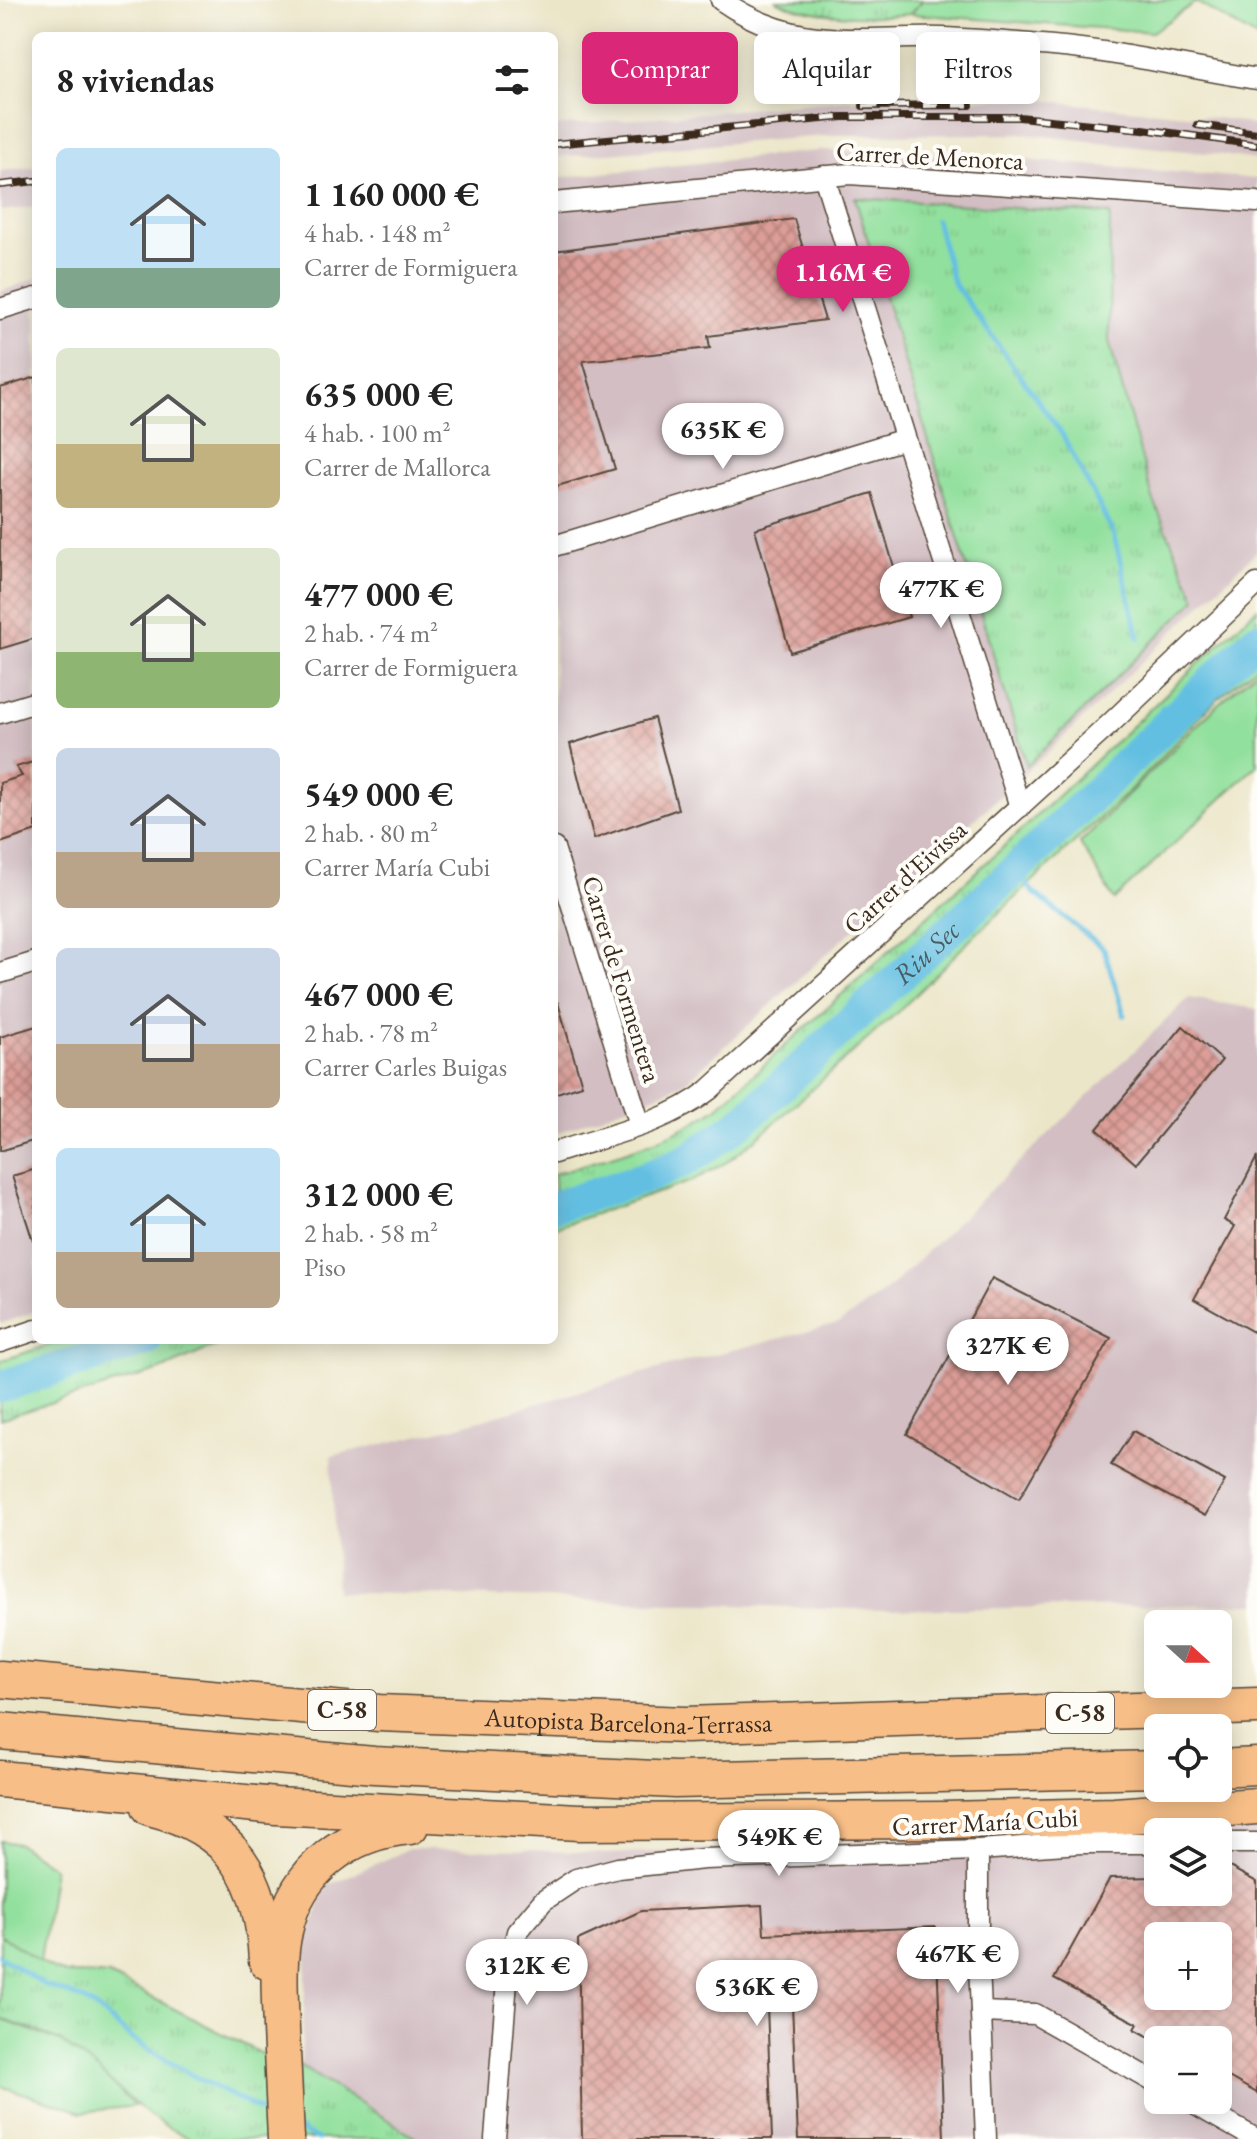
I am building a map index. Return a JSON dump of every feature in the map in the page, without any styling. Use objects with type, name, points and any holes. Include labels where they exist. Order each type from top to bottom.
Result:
[{"type":"highway","name":"Autopista Barcelona-Terrassa","points":[[0,1679],[379,1713],[686,1725],[1257,1706]]},
{"type":"highway","name":"Autopista Barcelona-Terrassa","points":[[0,1731],[374,1765],[675,1780],[1144,1769]]},
{"type":"highway","points":[[1232,1767],[1257,1766]]},
{"type":"highway","points":[[0,1779],[276,1806],[579,1822]]},
{"type":"highway","points":[[675,1780],[1246,1807]]},
{"type":"highway","points":[[55,1785],[167,1811],[190,1820],[208,1831],[238,1860],[251,1879],[260,1901],[265,1930],[286,2139]]},
{"type":"highway","points":[[276,2139],[284,1931],[295,1898],[306,1880],[328,1856],[354,1839],[406,1826],[944,1820],[1114,1816],[1246,1807]]},
{"type":"street","points":[[721,0],[770,27],[824,40],[944,38],[1042,45],[1257,79]]},
{"type":"street","name":"Carrer de Menorca","points":[[558,203],[849,174],[1257,202]]},
{"type":"street","points":[[824,176],[1020,807]]},
{"type":"street","points":[[0,309],[32,299]]},
{"type":"street","points":[[558,545],[905,439]]},
{"type":"street","name":"Carrer d'Eivissa","points":[[558,1152],[640,1125],[694,1102],[709,1090],[1020,807],[1257,584]]},
{"type":"street","points":[[0,713],[32,703]]},
{"type":"street","name":"Carrer de Formentera","points":[[558,861],[640,1125]]},
{"type":"street","points":[[0,973],[32,963]]},
{"type":"street","points":[[0,1342],[32,1331]]},
{"type":"street","name":"Carrer María Cubi","points":[[495,2139],[508,1967],[517,1932],[543,1901],[576,1879],[618,1868],[704,1859],[1144,1843]]},
{"type":"street","points":[[1232,1843],[1257,1843]]},
{"type":"street","points":[[978,1850],[986,2139]]},
{"type":"street","points":[[981,2012],[1035,2014],[1144,2076]]},
{"type":"street","points":[[1212,2114],[1256,2139]]},
{"type":"shaded area","points":[[900,100],[916,100],[916,104],[1040,104],[1040,100],[1225,119],[1257,126],[1257,160],[1023,134],[838,135],[558,157],[558,126],[804,104],[900,104]]},
{"type":"shaded area","points":[[826,150],[1013,159],[1257,179],[1257,551],[1044,756],[688,1080],[670,1090],[558,1132],[558,178]]},
{"type":"shaded area","points":[[32,167],[32,207],[0,211],[0,171]]},
{"type":"shaded area","points":[[32,280],[32,1312],[0,1324],[0,292]]},
{"type":"shaded area","points":[[1189,998],[1257,1009],[1257,1604],[885,1610],[337,1592],[331,1456],[456,1427],[668,1366],[838,1324],[886,1291]]},
{"type":"shaded area","points":[[1232,1830],[1257,1830],[1257,2139],[419,2139],[301,2067],[308,1936],[326,1886],[409,1849],[609,1854],[979,1834],[1144,1832],[1144,1906],[1232,1906]]},
{"type":"green space","points":[[775,0],[923,0],[910,14],[859,16],[806,10]]},
{"type":"green space","points":[[923,0],[1257,0],[1257,38],[1196,2],[1152,32],[910,14]]},
{"type":"green space","points":[[855,198],[1110,214],[1109,341],[1153,499],[1196,599],[1027,766]]},
{"type":"green space","points":[[1257,608],[1257,666],[1217,699],[1130,790],[902,1008],[762,1134],[727,1162],[692,1181],[558,1227],[558,1173],[660,1139],[718,1107],[1010,841]]},
{"type":"green space","points":[[1257,670],[1257,765],[1114,900],[1080,843],[1219,703]]},
{"type":"green space","points":[[51,1344],[220,1344],[158,1371],[0,1419],[0,1361]]},
{"type":"green space","points":[[0,1841],[19,1844],[54,1868],[40,1961],[0,1935]]},
{"type":"green space","points":[[0,1935],[51,1968],[66,1974],[108,1975],[264,2055],[301,2067],[419,2139],[191,2139],[156,2120],[63,2044],[0,2019]]},
{"type":"green space","points":[[0,2019],[60,2041],[95,2067],[135,2106],[82,2112],[0,2086]]},
{"type":"building","points":[[794,219],[825,320],[708,336],[710,348],[583,361],[615,469],[558,486],[558,250]]},
{"type":"building","points":[[32,378],[32,639],[0,649],[0,388]]},
{"type":"building","points":[[872,493],[909,617],[790,652],[755,529]]},
{"type":"building","points":[[654,718],[678,809],[594,839],[570,744]]},
{"type":"building","points":[[32,762],[32,832],[0,843],[0,783],[22,776],[16,767]]},
{"type":"building","points":[[558,1003],[582,1085],[558,1093]]},
{"type":"building","points":[[1183,1026],[1222,1060],[1136,1164],[1097,1129]]},
{"type":"building","points":[[32,1027],[32,1141],[0,1151],[0,1037]]},
{"type":"building","points":[[1257,1157],[1257,1334],[1194,1299],[1235,1226],[1224,1220]]},
{"type":"building","points":[[32,1170],[32,1238],[12,1176]]},
{"type":"building","points":[[992,1278],[1111,1338],[1019,1499],[907,1434]]},
{"type":"building","points":[[1133,1431],[1225,1481],[1205,1516],[1111,1465]]},
{"type":"building","points":[[1232,1868],[1257,1882],[1257,2093],[1232,2079],[1232,2026],[1144,2026],[1144,2034],[1135,2029],[1138,2024],[1054,1979],[1110,1878],[1144,1877],[1144,1906],[1232,1906]]},
{"type":"building","points":[[762,1905],[764,1934],[936,1927],[944,2139],[798,2139],[792,2005],[767,2006],[772,2139],[582,2139],[578,1940],[641,1911]]},
{"type":"waterway","points":[[936,220],[953,282],[1062,434],[1113,532],[1139,638]]},
{"type":"waterway","name":"Riu Sec","points":[[558,1206],[650,1176],[689,1159],[742,1122],[1015,870],[1257,638]]},
{"type":"waterway","points":[[1162,707],[1166,726]]},
{"type":"waterway","points":[[1015,870],[1033,892],[1104,949],[1124,1015]]},
{"type":"waterway","name":"Riu Sec","points":[[0,1387],[134,1344]]},
{"type":"waterway","points":[[0,1956],[44,1985],[82,1999],[133,2040],[186,2072],[271,2116]]},
{"type":"waterway","points":[[298,2129],[318,2139]]},
{"type":"railway","points":[[863,106],[970,105]]},
{"type":"railway","points":[[558,144],[843,117],[1019,117],[1143,129],[1257,145]]},
{"type":"railway","points":[[1197,125],[1257,133]]},
{"type":"railway","points":[[0,185],[32,181]]}]
